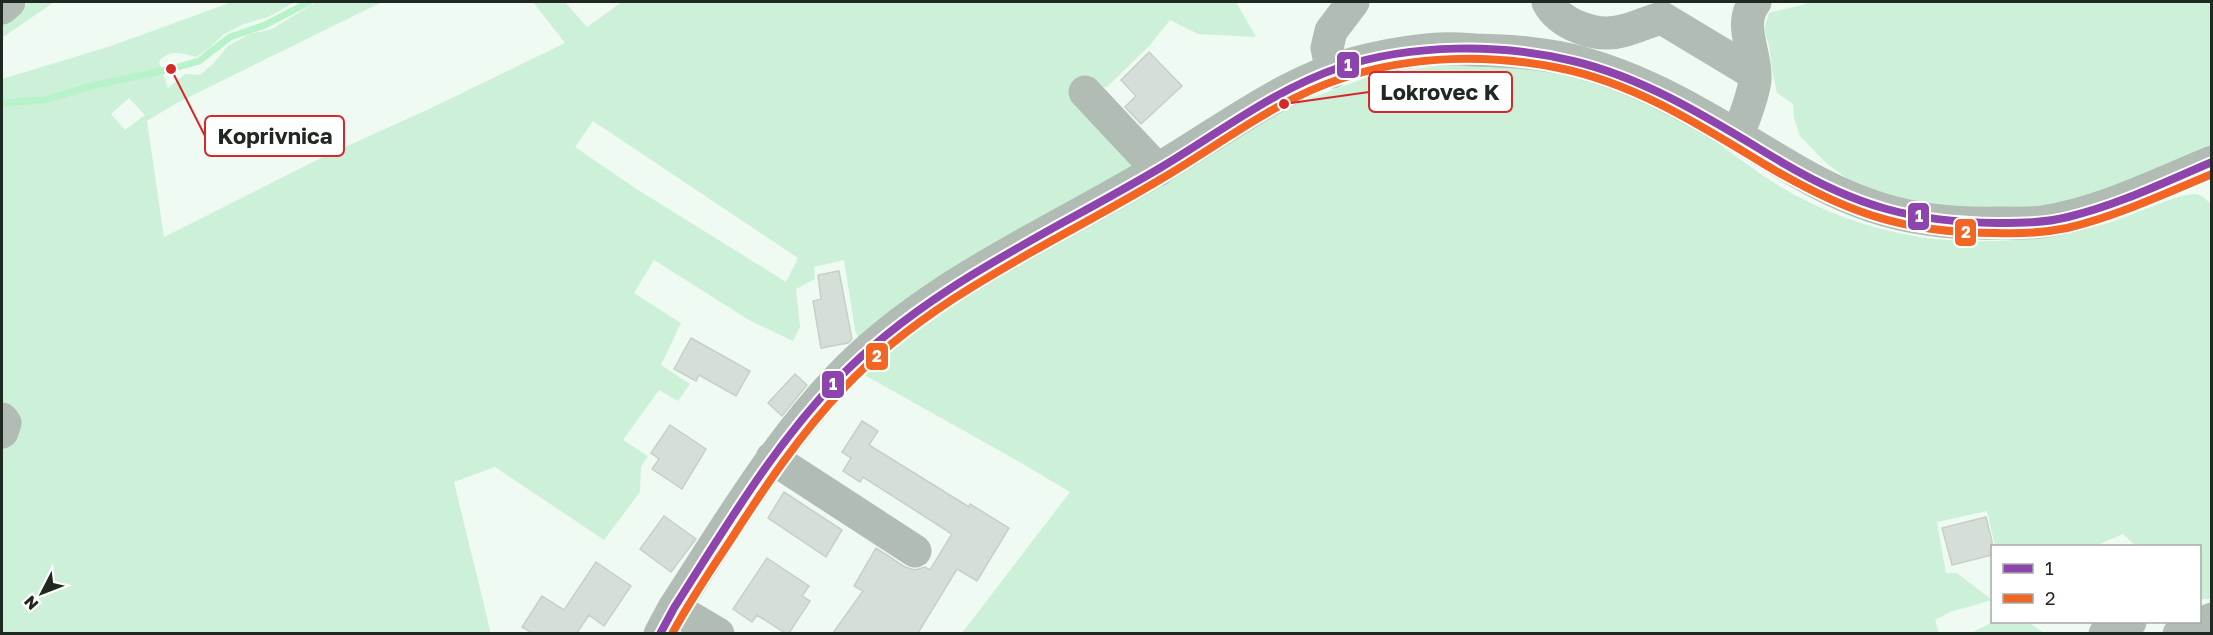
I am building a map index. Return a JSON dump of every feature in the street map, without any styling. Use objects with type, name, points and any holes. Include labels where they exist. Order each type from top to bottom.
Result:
[{"type":"street","points":[[2,8],[9,2]]},
{"type":"street","points":[[1332,72],[1327,48],[1331,31],[1353,2]]},
{"type":"street","points":[[1548,2],[1563,20],[1599,33],[1621,32],[1662,18],[1755,74]]},
{"type":"street","points":[[1738,135],[1755,84],[1746,20],[1749,9],[1755,2]]},
{"type":"street","points":[[718,633],[667,620],[772,458],[839,377],[924,306],[997,261],[1158,170],[1287,90],[1364,61],[1440,48],[1517,52],[1580,62],[1633,80],[1682,104],[1832,190],[1876,209],[1921,220],[1975,224],[2041,222],[2098,208],[2211,163]]},
{"type":"street","points":[[1085,92],[1158,170]]},
{"type":"street","points":[[2,420],[5,423],[2,432]]},
{"type":"street","points":[[772,458],[915,551]]},
{"type":"street","points":[[2179,633],[2211,620]]},
{"type":"street","points":[[2105,633],[2126,623]]},
{"type":"green space","points":[[30,2],[54,2],[2,38],[2,23]]},
{"type":"green space","points":[[232,2],[295,2],[268,17],[244,24],[224,34],[196,57],[172,53],[163,57],[159,61],[168,88],[185,74],[200,75],[228,46],[250,34],[272,29],[316,2],[382,2],[175,104],[147,121],[164,237],[323,157],[565,43],[533,2],[565,2],[587,27],[622,2],[1236,2],[1256,37],[1198,34],[1170,20],[1150,45],[1107,87],[1088,89],[1144,164],[860,343],[855,330],[844,260],[814,267],[815,279],[796,289],[800,327],[793,341],[749,320],[654,260],[634,293],[681,323],[661,365],[690,384],[678,401],[659,390],[623,440],[648,456],[641,467],[640,492],[604,540],[495,467],[454,482],[491,634],[2,633],[2,79],[111,46]],"holes":[[[129,98],[145,115],[125,130],[111,114]],[[593,121],[798,258],[786,282],[635,188],[575,147]]]},
{"type":"green space","points":[[1814,2],[2211,2],[2211,144],[2114,187],[2055,206],[1986,213],[1909,206],[1848,179],[1826,163],[1800,136],[1794,118],[1793,104],[1777,93],[1764,29],[1769,13]]},
{"type":"green space","points":[[1441,65],[1509,65],[1547,70],[1591,82],[1666,110],[1779,186],[1812,204],[1865,224],[1919,237],[1992,241],[2065,234],[2112,222],[2186,195],[2197,194],[2204,198],[2212,206],[2211,599],[2201,599],[2201,545],[2135,545],[2123,534],[2097,545],[1995,545],[1987,511],[1937,522],[1946,573],[1957,573],[1991,599],[1950,612],[1935,620],[1939,633],[962,633],[1070,492],[861,373],[915,326],[1295,104],[1368,77]]},
{"type":"green space","points":[[1991,623],[2029,623],[2044,633],[1971,633]]},
{"type":"building","points":[[1149,52],[1182,86],[1141,124],[1125,107],[1136,96],[1121,80]]},
{"type":"building","points":[[839,271],[852,339],[848,343],[821,348],[813,301],[821,299],[818,275]]},
{"type":"building","points":[[691,338],[750,371],[736,396],[699,375],[696,381],[674,369]]},
{"type":"building","points":[[795,374],[807,385],[782,416],[768,403]]},
{"type":"building","points":[[862,421],[878,431],[869,445],[969,507],[970,504],[1009,528],[977,581],[957,569],[918,633],[833,633],[863,591],[854,586],[876,548],[905,567],[915,570],[925,567],[930,570],[952,534],[863,477],[860,482],[843,471],[851,458],[842,452]]},
{"type":"building","points":[[670,425],[706,449],[682,489],[652,469],[659,459],[651,453]]},
{"type":"building","points":[[784,492],[842,530],[826,557],[768,518]]},
{"type":"building","points":[[664,516],[696,539],[671,572],[640,549]]},
{"type":"building","points":[[1986,517],[1992,541],[1991,555],[1952,565],[1942,528]]},
{"type":"building","points":[[767,558],[809,586],[802,596],[810,601],[789,633],[785,633],[757,615],[752,622],[733,609]]},
{"type":"building","points":[[596,562],[631,586],[604,626],[589,615],[577,633],[532,633],[522,627],[542,596],[564,610]]},
{"type":"waterway","points":[[2,103],[44,100],[91,86],[199,61],[230,37],[265,25],[309,2]]},
{"type":"transit line","name":"1","points":[[660,634],[711,549],[770,462],[813,407],[871,347],[949,289],[990,264],[1160,168],[1270,99],[1341,67],[1397,54],[1456,49],[1516,51],[1573,61],[1601,69],[1655,91],[1707,118],[1810,178],[1860,201],[1911,215],[1938,219],[2006,223],[2059,219],[2123,200],[2212,162]]},
{"type":"transit line","name":"2","points":[[672,634],[707,575],[756,501],[812,424],[878,355],[915,325],[995,273],[1161,179],[1272,110],[1319,87],[1369,70],[1423,61],[1478,59],[1532,63],[1587,75],[1666,107],[1820,195],[1874,216],[1930,229],[2013,233],[2067,228],[2122,211],[2212,174]]},
{"type":"place","name":"Koprivnica","points":[[171,69]]},
{"type":"place","name":"Lokrovec K","points":[[1284,104]]}]
